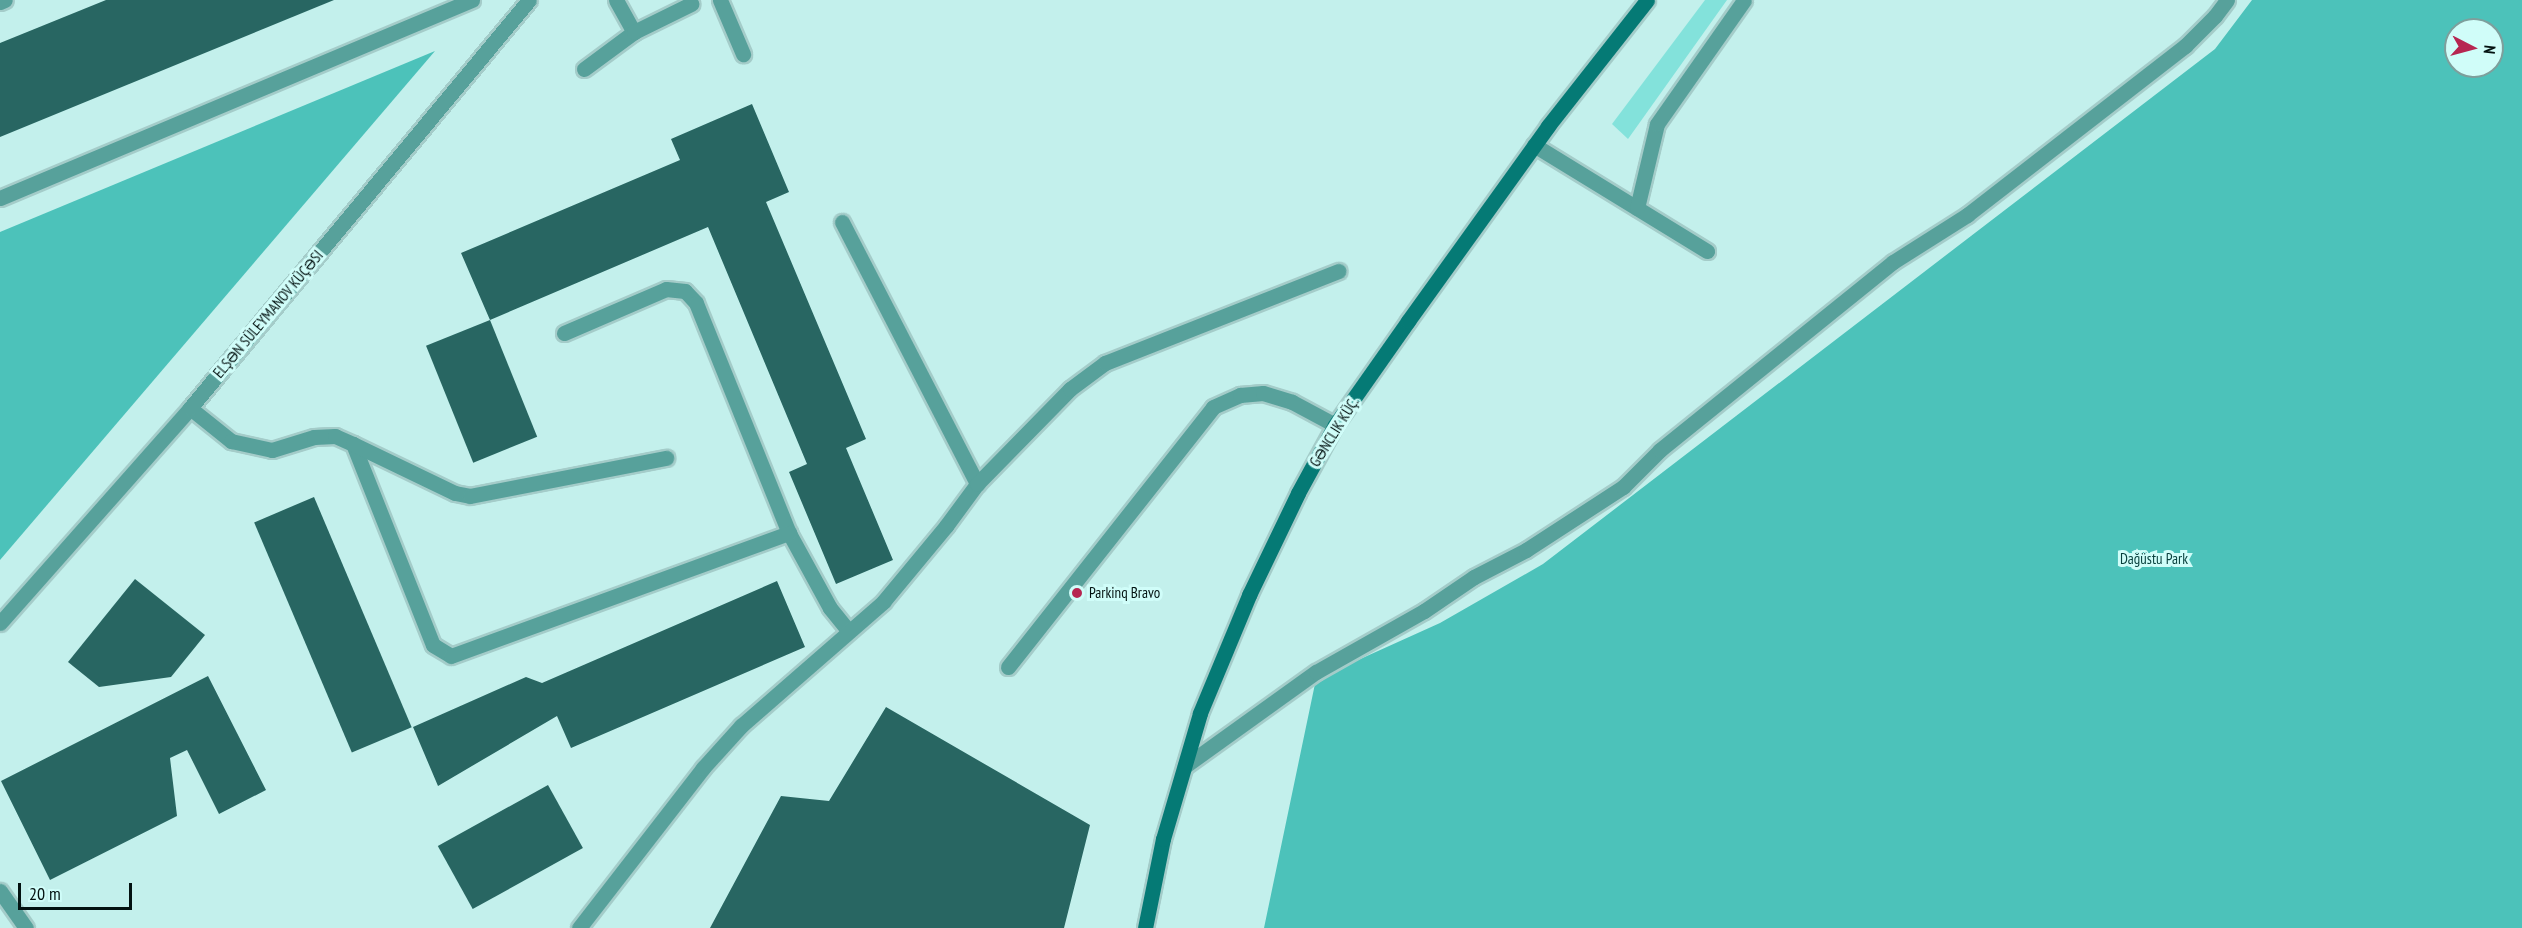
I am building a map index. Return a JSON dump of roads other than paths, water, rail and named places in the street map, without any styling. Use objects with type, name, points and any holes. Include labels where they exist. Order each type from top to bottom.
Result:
[{"type":"main road","name":"GƏNCLIK KÜÇ.","points":[[1145,928],[1163,839],[1200,713],[1249,595],[1298,493],[1335,425],[1534,145],[1647,0]]},
{"type":"street","points":[[0,2],[6,0]]},
{"type":"street","points":[[0,198],[472,0]]},
{"type":"street","name":"ELŞƏN SÜLEYMANOV KÜÇƏSI","points":[[0,623],[190,408],[529,0]]},
{"type":"street","points":[[616,0],[634,32]]},
{"type":"street","points":[[720,0],[743,54]]},
{"type":"street","points":[[1637,208],[1657,124],[1744,0]]},
{"type":"street","points":[[1185,766],[1316,672],[1424,611],[1474,577],[1526,550],[1623,487],[1660,450],[1893,262],[1968,215],[2185,46],[2215,16],[2227,0]]},
{"type":"street","points":[[584,69],[634,32],[691,4]]},
{"type":"street","points":[[1534,145],[1707,251]]},
{"type":"street","points":[[842,222],[977,484]]},
{"type":"street","points":[[579,928],[718,751],[741,726],[848,630],[883,602],[946,526],[977,484],[1070,389],[1105,363],[1338,271]]},
{"type":"street","points":[[564,333],[666,289],[685,291],[696,303],[789,533],[830,608],[848,630]]},
{"type":"street","points":[[1008,667],[1213,407],[1240,395],[1263,393],[1292,402],[1335,425]]},
{"type":"street","points":[[190,408],[231,441],[272,450],[314,436],[335,436],[455,494],[470,496],[666,458]]},
{"type":"street","points":[[353,444],[433,645],[451,656],[789,533]]},
{"type":"street","points":[[0,891],[26,928]]},
{"type":"place","name":"Parkinq Bravo","points":[[1077,593]]},
{"type":"park label","name":"Dağüstu Park","points":[[2154,559]]}]
